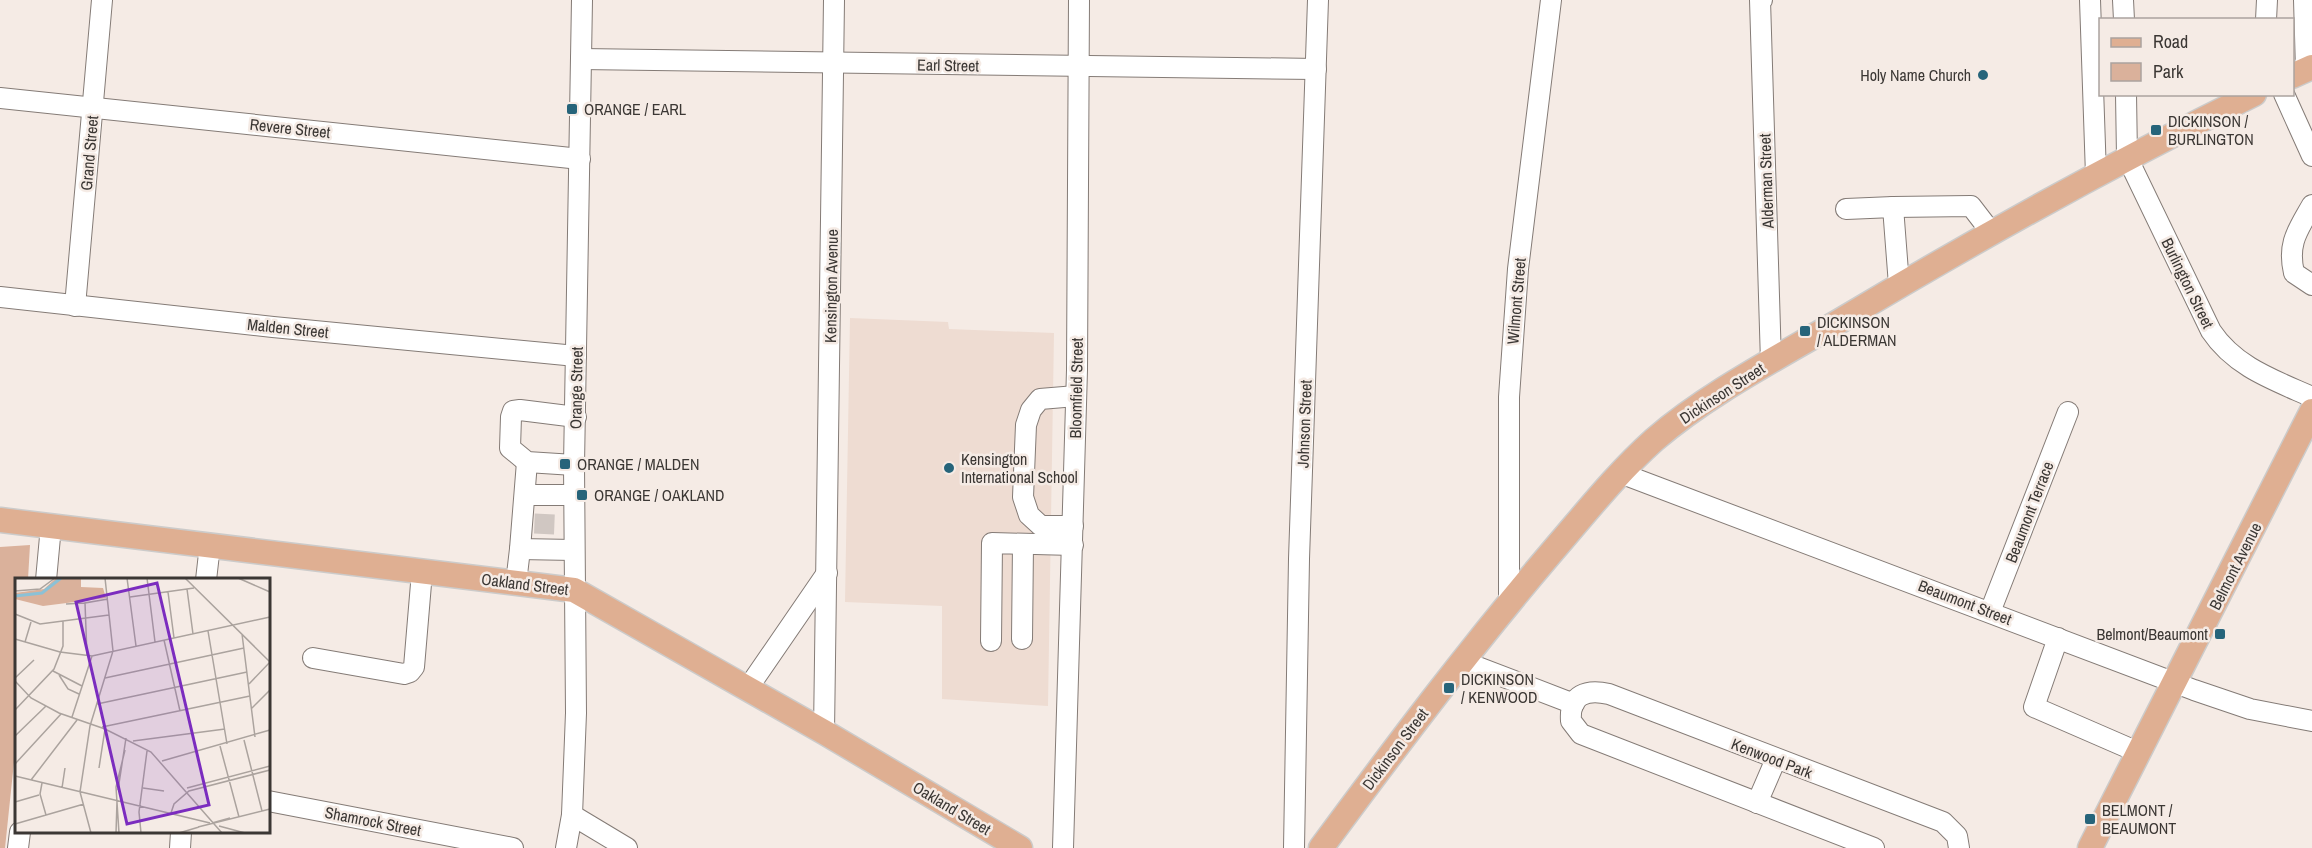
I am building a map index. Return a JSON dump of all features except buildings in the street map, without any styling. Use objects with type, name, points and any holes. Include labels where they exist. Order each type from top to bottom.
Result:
[{"type":"main road","name":"Dickinson Street","points":[[1321,848],[1462,661],[1509,603],[1620,473],[1652,442],[1683,417],[1899,285],[2127,157],[2250,96]]},
{"type":"main road","name":"Belmont Avenue","points":[[2090,848],[2176,683],[2312,411]]},
{"type":"main road","name":"Oakland Street","points":[[0,520],[574,590],[748,688],[1020,848]]},
{"type":"street","name":"Grand Street","points":[[75,306],[102,0]]},
{"type":"street","name":"Orange Street","points":[[566,848],[572,815],[576,713],[573,550],[582,0]]},
{"type":"street","name":"Kensington Avenue","points":[[824,732],[834,0]]},
{"type":"street","name":"Bloomfield Street","points":[[1063,848],[1076,396],[1079,0]]},
{"type":"street","name":"Johnson Street","points":[[1294,848],[1299,547],[1318,0]]},
{"type":"street","name":"Wilmont Street","points":[[1509,603],[1509,397],[1518,269],[1551,0]]},
{"type":"street","name":"Alderman Street","points":[[1761,0],[1771,362]]},
{"type":"street","points":[[2090,0],[2096,175]]},
{"type":"street","points":[[2123,0],[2124,18]]},
{"type":"street","points":[[2266,18],[2267,0]]},
{"type":"street","points":[[2304,0],[2304,70]]},
{"type":"street","name":"Earl Street","points":[[581,59],[1316,69]]},
{"type":"street","points":[[2126,96],[2127,157]]},
{"type":"street","points":[[2285,96],[2312,156]]},
{"type":"street","name":"Revere Street","points":[[0,98],[579,159]]},
{"type":"street","name":"Burlington Street","points":[[2127,157],[2202,316],[2220,344],[2229,354],[2249,368],[2312,397]]},
{"type":"street","points":[[2312,205],[2292,240],[2291,259],[2294,273],[2312,285]]},
{"type":"street","points":[[1846,209],[1971,206],[1991,232]]},
{"type":"street","points":[[1893,207],[1899,285]]},
{"type":"street","name":"Malden Street","points":[[0,297],[576,356]]},
{"type":"street","points":[[1073,535],[1041,526],[1029,515],[1023,497],[1026,425],[1031,410],[1040,399],[1076,396]]},
{"type":"street","points":[[574,465],[527,462],[510,448],[511,417],[513,411],[519,410],[576,417]]},
{"type":"street","name":"Beaumont Terrace","points":[[1990,612],[2068,412]]},
{"type":"street","points":[[516,584],[527,462]]},
{"type":"street","name":"Beaumont Street","points":[[1620,473],[2176,683],[2250,709],[2312,721]]},
{"type":"street","points":[[525,495],[545,502],[574,495]]},
{"type":"street","points":[[46,578],[51,526]]},
{"type":"street","points":[[991,640],[992,543],[1023,544],[1073,535]]},
{"type":"street","points":[[520,549],[544,541],[573,550]]},
{"type":"street","points":[[1022,639],[1023,544]]},
{"type":"street","points":[[206,578],[210,545]]},
{"type":"street","points":[[313,658],[404,674],[410,672],[414,667],[422,572]]},
{"type":"street","points":[[748,688],[827,573]]},
{"type":"street","points":[[2058,638],[2034,706],[2140,753]]},
{"type":"street","points":[[1462,661],[1574,704],[1571,721],[1581,734],[1874,848]]},
{"type":"street","name":"Kenwood Park","points":[[1574,704],[1578,698],[1589,691],[1609,694],[1943,822],[1957,836],[1959,848]]},
{"type":"street","points":[[1757,803],[1776,759]]},
{"type":"street","name":"Shamrock Street","points":[[270,801],[513,848]]},
{"type":"street","points":[[572,815],[627,848]]},
{"type":"street","points":[[18,848],[20,833]]},
{"type":"street","points":[[180,848],[182,833]]},
{"type":"shaded area","name":"Kensington International School","points":[[850,318],[948,322],[949,329],[1054,333],[1048,706],[942,699],[942,606],[845,602]]},
{"type":"green space","points":[[30,545],[28,578],[15,578],[15,753],[5,848],[0,848],[0,547]]},
{"type":"tunnel","points":[[544,534],[545,509]]},
{"type":"place","name":"Holy Name Church","points":[[1983,75]]},
{"type":"place","name":"ORANGE / EARL","points":[[572,109]]},
{"type":"place","name":"DICKINSON / BURLINGTON","points":[[2156,130]]},
{"type":"place","name":"DICKINSON / ALDERMAN","points":[[1805,331]]},
{"type":"place","name":"ORANGE / MALDEN","points":[[565,464]]},
{"type":"place","name":"Kensington International School","points":[[949,468]]},
{"type":"place","name":"ORANGE / OAKLAND","points":[[582,495]]},
{"type":"place","name":"Belmont/Beaumont","points":[[2220,634]]},
{"type":"place","name":"DICKINSON / KENWOOD","points":[[1449,688]]},
{"type":"place","name":"BELMONT / BEAUMONT","points":[[2090,819]]}]
